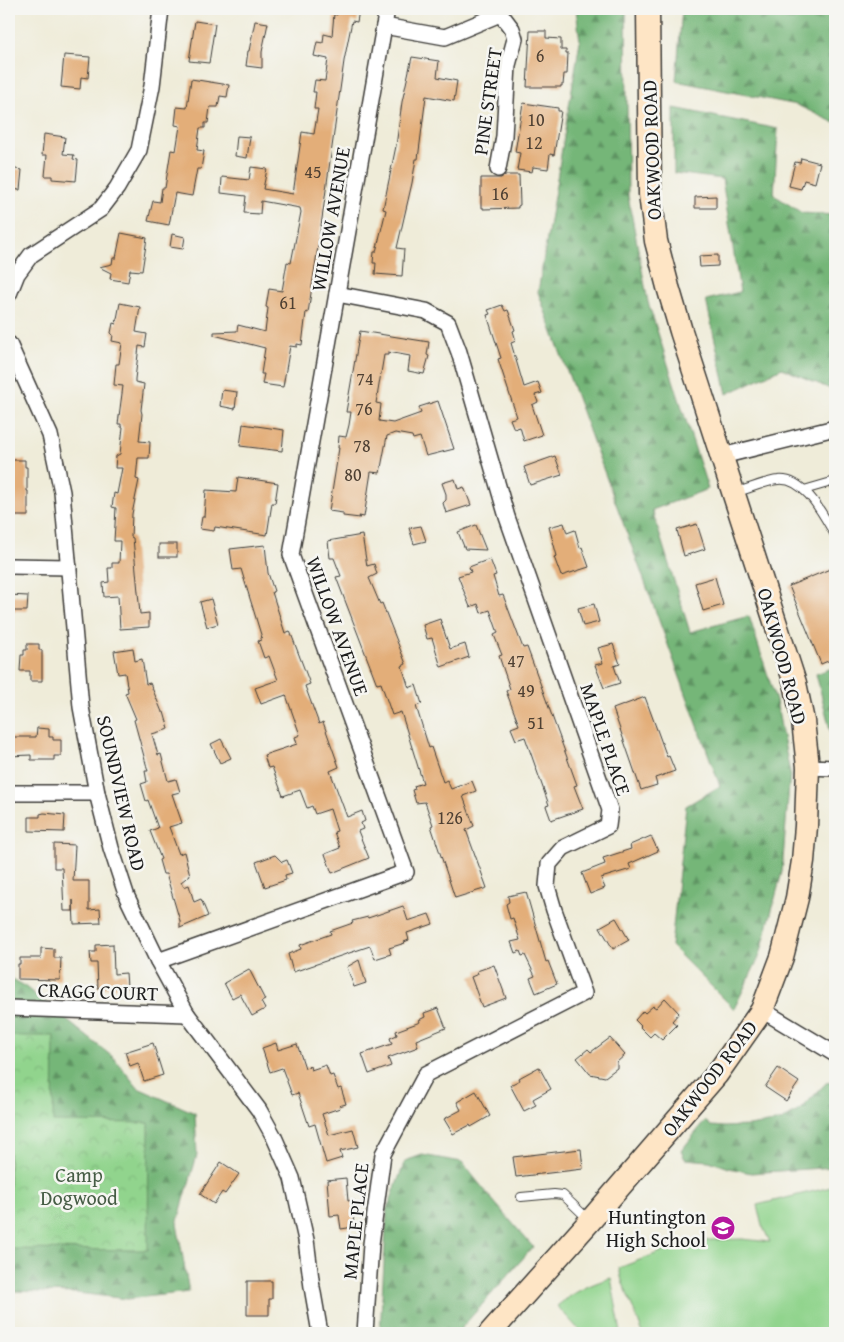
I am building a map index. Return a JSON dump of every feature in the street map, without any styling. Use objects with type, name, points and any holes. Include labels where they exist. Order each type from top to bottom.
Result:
[{"type":"main road","name":"OAKWOOD ROAD","points":[[490,1333],[717,1074],[762,1010],[782,957],[797,898],[806,826],[808,767],[803,720],[795,683],[668,287],[656,241],[650,194],[648,9]]},
{"type":"street","points":[[9,294],[17,274],[31,255],[101,209],[118,188],[139,150],[152,86],[161,9]]},
{"type":"street","name":"WILLOW AVENUE","points":[[158,961],[406,872],[291,555],[387,9]]},
{"type":"street","name":"PINE STREET","points":[[384,26],[445,37],[499,11],[512,29],[515,39],[508,65],[504,136],[498,169]]},
{"type":"street","name":"MAPLE PLACE","points":[[337,294],[426,311],[448,323],[459,352],[507,517],[610,810],[608,826],[563,848],[549,864],[547,886],[584,993],[426,1074],[383,1154],[371,1244],[365,1333]]},
{"type":"street","name":"SOUNDVIEW ROAD","points":[[9,344],[50,435],[62,492],[81,707],[111,848],[127,897],[158,961],[187,1014],[259,1110],[274,1137],[292,1178],[306,1240],[320,1333]]},
{"type":"street","points":[[722,456],[835,428]]},
{"type":"street","points":[[9,566],[69,567]]},
{"type":"street","points":[[808,767],[835,768]]},
{"type":"street","points":[[9,793],[98,793]]},
{"type":"street","name":"CRAGG COURT","points":[[9,1008],[187,1014]]},
{"type":"street","points":[[762,1010],[835,1054]]},
{"type":"lane","points":[[734,493],[779,480],[796,482],[814,501],[835,534]]},
{"type":"lane","points":[[804,490],[835,481]]},
{"type":"lane","points":[[521,1198],[554,1194],[563,1195],[590,1221]]},
{"type":"green space","points":[[576,9],[626,9],[628,196],[648,302],[708,489],[652,510],[690,632],[749,616],[776,701],[790,773],[782,872],[760,955],[734,1009],[671,946],[686,806],[720,786],[538,292],[580,41]]},
{"type":"green space","points":[[682,9],[835,9],[835,123],[797,105],[676,81]]},
{"type":"green space","points":[[674,108],[778,129],[774,195],[802,213],[835,215],[835,391],[782,368],[727,394],[706,300],[740,292],[722,179],[674,173]]},
{"type":"green space","points":[[835,667],[835,749],[816,674]]},
{"type":"green space","points":[[9,977],[23,985],[114,1058],[138,1088],[195,1113],[197,1155],[177,1224],[189,1292],[127,1299],[77,1293],[9,1291]]},
{"type":"green space","name":"Camp Dogwood","points":[[9,1036],[54,1036],[53,1122],[149,1123],[148,1250],[9,1249]]},
{"type":"green space","points":[[835,1079],[835,1167],[751,1173],[709,1161],[685,1159],[681,1151],[705,1121],[711,1126],[724,1127],[749,1126],[781,1121],[801,1109],[826,1083]]},
{"type":"green space","points":[[422,1155],[462,1162],[533,1247],[457,1333],[380,1333],[387,1210],[405,1161]]},
{"type":"green space","points":[[835,1186],[835,1333],[643,1333],[622,1281],[619,1268],[673,1247],[711,1240],[742,1239],[770,1242],[762,1225],[757,1205]]},
{"type":"green space","points":[[611,1278],[621,1333],[582,1333],[557,1306],[582,1289]]},
{"type":"building","points":[[338,9],[359,10],[357,22],[352,21],[344,61],[302,345],[297,344],[297,347],[290,346],[283,387],[262,384],[264,374],[261,374],[265,348],[214,335],[214,332],[237,331],[238,325],[265,332],[269,289],[282,291],[287,262],[291,263],[301,212],[300,208],[261,201],[260,214],[244,213],[246,196],[221,193],[222,177],[249,180],[251,167],[267,169],[263,189],[293,194],[302,132],[314,134],[318,109],[314,109],[316,92],[313,92],[315,80],[325,81],[328,59],[314,56],[317,42],[323,43],[324,34],[332,36],[334,14],[337,15]]},
{"type":"building","points":[[195,21],[215,24],[209,63],[189,61]]},
{"type":"building","points":[[255,21],[268,23],[262,52],[262,68],[246,66]]},
{"type":"building","points":[[530,31],[546,31],[546,38],[561,39],[561,50],[566,50],[566,53],[568,53],[567,74],[564,74],[561,87],[527,87]]},
{"type":"building","points":[[64,55],[90,57],[88,78],[81,77],[80,89],[61,87]]},
{"type":"building","points":[[412,57],[439,61],[437,77],[457,81],[454,101],[426,96],[418,159],[416,159],[397,248],[404,249],[402,276],[375,274],[374,252],[376,252],[386,210],[383,209]]},
{"type":"building","points":[[191,79],[229,85],[227,97],[220,96],[218,107],[210,107],[208,123],[205,123],[205,128],[200,128],[197,150],[204,151],[201,169],[197,169],[192,196],[175,193],[169,225],[148,221],[153,201],[160,202],[162,188],[165,188],[171,150],[176,151],[180,126],[175,125],[177,107],[187,108]]},
{"type":"building","points":[[523,103],[558,108],[558,111],[561,111],[554,155],[550,154],[548,169],[533,167],[532,172],[517,170],[520,153],[515,152]]},
{"type":"building","points":[[44,134],[65,137],[63,154],[74,155],[73,159],[78,160],[76,181],[52,179],[52,176],[45,176],[47,155],[42,155]]},
{"type":"building","points":[[237,136],[250,137],[247,158],[235,156]]},
{"type":"building","points":[[801,158],[820,163],[815,183],[804,180],[801,189],[789,186],[795,162],[800,163]]},
{"type":"building","points":[[9,168],[22,170],[20,190],[9,189]]},
{"type":"building","points":[[505,175],[519,175],[520,205],[518,208],[483,209],[481,207],[481,178],[501,178]]},
{"type":"building","points":[[716,196],[716,208],[695,208],[695,197]]},
{"type":"building","points":[[121,233],[147,238],[142,271],[130,270],[128,282],[110,279],[111,273],[99,267],[112,264],[113,258],[116,258]]},
{"type":"building","points":[[172,234],[185,237],[183,249],[170,247]]},
{"type":"building","points":[[718,255],[718,266],[700,267],[699,256]]},
{"type":"building","points":[[120,303],[140,307],[136,332],[147,334],[145,347],[139,346],[135,382],[144,384],[139,441],[150,442],[149,458],[138,458],[136,479],[139,480],[132,514],[131,537],[133,538],[140,614],[149,613],[149,627],[120,629],[118,596],[104,597],[103,583],[109,582],[108,568],[112,568],[112,563],[119,563],[120,541],[114,541],[116,508],[112,507],[114,493],[117,494],[122,468],[115,468],[116,456],[120,454],[123,427],[121,427],[121,424],[118,424],[123,386],[114,385],[116,364],[119,364],[122,343],[112,341],[113,335],[111,333],[113,323],[116,324]]},
{"type":"building","points":[[502,305],[505,311],[508,310],[515,330],[513,331],[516,341],[511,343],[524,387],[538,382],[542,393],[535,395],[538,402],[532,405],[542,435],[524,441],[520,427],[514,429],[510,419],[517,417],[498,359],[501,358],[487,315],[490,314],[488,310]]},
{"type":"building","points":[[360,331],[429,342],[427,355],[429,356],[424,374],[408,371],[410,356],[388,352],[388,355],[384,355],[376,403],[381,404],[379,421],[393,423],[421,413],[419,407],[438,401],[454,449],[426,456],[420,437],[413,439],[412,436],[395,433],[387,436],[380,473],[371,472],[364,517],[359,516],[360,518],[343,516],[343,513],[329,511],[339,448],[339,436],[346,437],[349,425],[351,412],[346,412]]},
{"type":"building","points":[[222,390],[237,392],[235,409],[220,406]]},
{"type":"building","points":[[243,424],[284,430],[282,451],[240,446]]},
{"type":"building","points":[[555,456],[562,475],[530,485],[524,467]]},
{"type":"building","points":[[9,460],[25,460],[25,467],[27,467],[28,516],[9,516]]},
{"type":"building","points":[[238,477],[278,483],[275,503],[272,503],[267,535],[215,527],[214,531],[200,529],[202,517],[204,517],[206,490],[236,492]]},
{"type":"building","points":[[455,479],[458,489],[464,487],[471,505],[446,513],[443,503],[446,500],[446,494],[442,483]]},
{"type":"building","points":[[564,523],[567,533],[575,530],[580,548],[582,547],[589,567],[561,576],[554,557],[557,556],[549,527]]},
{"type":"building","points":[[697,524],[705,549],[684,556],[677,530]]},
{"type":"building","points":[[476,525],[486,550],[465,549],[458,532]]},
{"type":"building","points":[[421,526],[426,541],[414,544],[409,528]]},
{"type":"building","points":[[362,535],[367,566],[374,564],[377,574],[369,578],[380,604],[382,603],[406,664],[402,666],[409,688],[416,685],[422,704],[416,706],[429,748],[431,747],[443,782],[447,780],[451,789],[472,781],[476,791],[463,796],[474,826],[466,830],[487,888],[455,898],[425,802],[416,803],[412,790],[415,789],[414,786],[423,783],[401,712],[392,715],[381,683],[377,684],[336,577],[341,576],[334,558],[330,558],[328,541]]},
{"type":"building","points":[[159,544],[177,544],[177,557],[159,557]]},
{"type":"building","points":[[265,545],[268,573],[274,591],[272,592],[285,633],[290,631],[310,684],[305,686],[319,724],[323,722],[339,767],[330,771],[347,817],[362,811],[365,821],[361,823],[363,829],[358,831],[369,858],[332,873],[325,854],[340,848],[334,832],[337,831],[330,809],[315,814],[312,806],[307,808],[300,790],[283,796],[272,767],[268,768],[264,755],[297,744],[295,737],[300,735],[286,695],[261,704],[255,688],[278,680],[269,656],[264,658],[258,641],[262,638],[241,569],[233,570],[230,549]]},
{"type":"building","points":[[490,559],[496,575],[493,576],[499,596],[503,595],[523,648],[527,647],[577,785],[574,786],[583,809],[551,820],[546,806],[549,805],[525,737],[516,740],[511,728],[519,725],[506,691],[510,689],[499,656],[502,655],[494,635],[498,633],[490,610],[481,613],[478,604],[470,607],[458,576],[471,572],[469,567]]},
{"type":"building","points":[[830,569],[835,582],[835,658],[821,664],[789,586]]},
{"type":"building","points":[[715,577],[723,605],[703,611],[695,583]]},
{"type":"building","points":[[9,595],[28,596],[27,611],[9,611]]},
{"type":"building","points":[[211,599],[218,624],[207,627],[200,602]]},
{"type":"building","points":[[594,604],[599,622],[583,626],[578,608]]},
{"type":"building","points":[[440,619],[450,649],[465,644],[469,657],[441,667],[432,638],[427,639],[423,625]]},
{"type":"building","points":[[27,644],[39,644],[39,650],[42,650],[42,681],[30,681],[30,671],[20,671],[21,655],[24,655],[24,650],[27,650]]},
{"type":"building","points":[[613,644],[620,664],[614,666],[620,683],[604,688],[595,665],[603,663],[598,648]]},
{"type":"building","points":[[133,648],[135,661],[142,659],[146,684],[150,683],[162,712],[164,712],[169,729],[152,734],[158,755],[161,754],[168,781],[176,779],[180,792],[172,794],[182,823],[169,827],[179,854],[184,852],[190,875],[181,882],[184,887],[189,885],[194,902],[201,899],[208,916],[180,928],[180,921],[166,874],[163,874],[159,860],[161,859],[150,831],[158,828],[141,784],[147,782],[145,771],[148,771],[134,720],[136,719],[125,693],[128,692],[125,673],[118,674],[114,651]]},
{"type":"building","points":[[645,697],[667,757],[669,756],[675,771],[655,778],[657,785],[641,790],[613,709]]},
{"type":"building","points":[[37,728],[49,729],[49,737],[53,737],[53,740],[61,740],[61,756],[54,756],[54,760],[31,760],[31,755],[9,756],[9,737],[36,737]]},
{"type":"building","points":[[221,739],[231,758],[220,763],[211,744]]},
{"type":"building","points":[[40,814],[65,815],[64,832],[29,831],[29,817],[40,817]]},
{"type":"building","points":[[651,836],[658,851],[629,864],[631,869],[601,878],[605,888],[590,894],[582,873],[605,864],[603,858],[631,849],[630,845]]},
{"type":"building","points":[[54,844],[75,845],[73,881],[89,881],[89,910],[100,909],[101,923],[74,924],[73,900],[73,911],[64,911],[62,868],[54,868]]},
{"type":"building","points":[[275,855],[282,862],[287,860],[292,873],[285,875],[286,880],[265,887],[256,862]]},
{"type":"building","points":[[526,892],[546,962],[548,961],[557,984],[536,993],[530,978],[535,976],[525,955],[522,956],[520,951],[515,953],[511,942],[520,940],[513,918],[510,919],[506,904],[509,902],[508,896]]},
{"type":"building","points":[[403,906],[408,921],[429,914],[433,924],[407,933],[409,940],[389,948],[391,954],[375,959],[370,946],[293,972],[288,954],[301,949],[300,945],[331,934],[330,931],[353,923],[352,921],[368,918]]},
{"type":"building","points":[[616,918],[629,940],[613,949],[600,927]]},
{"type":"building","points":[[113,944],[114,974],[126,973],[127,987],[98,988],[97,963],[91,963],[90,952],[96,952],[96,945]]},
{"type":"building","points":[[41,948],[54,949],[54,958],[61,958],[60,980],[18,979],[20,958],[41,958]]},
{"type":"building","points":[[359,960],[366,983],[354,987],[347,967]]},
{"type":"building","points":[[494,965],[506,998],[482,1007],[471,977],[478,974],[477,971]]},
{"type":"building","points":[[249,969],[265,1000],[261,1002],[265,1009],[252,1016],[240,994],[232,998],[224,983]]},
{"type":"building","points":[[665,998],[679,1013],[672,1021],[677,1025],[662,1040],[654,1033],[650,1037],[635,1020],[643,1011],[645,1013],[653,1006],[656,1008]]},
{"type":"building","points":[[438,1008],[446,1028],[416,1040],[418,1047],[388,1058],[391,1066],[369,1074],[362,1054],[392,1044],[390,1038],[397,1035],[396,1031],[420,1022],[419,1020],[425,1017],[424,1013]]},
{"type":"building","points":[[610,1038],[625,1055],[617,1062],[617,1068],[605,1077],[590,1074],[577,1058],[588,1049],[591,1052]]},
{"type":"building","points":[[153,1043],[163,1075],[144,1081],[138,1063],[130,1066],[125,1052]]},
{"type":"building","points":[[276,1043],[278,1050],[297,1044],[305,1068],[310,1066],[311,1070],[326,1065],[330,1076],[333,1075],[338,1089],[341,1088],[346,1104],[322,1114],[329,1135],[353,1129],[358,1147],[340,1151],[342,1158],[326,1163],[315,1124],[309,1126],[298,1093],[292,1095],[282,1068],[270,1072],[262,1048]]},
{"type":"building","points":[[539,1067],[551,1089],[533,1099],[536,1105],[524,1111],[510,1085]]},
{"type":"building","points":[[778,1068],[799,1082],[786,1101],[765,1087]]},
{"type":"building","points":[[476,1091],[490,1116],[471,1127],[470,1125],[453,1134],[444,1119],[461,1110],[457,1102]]},
{"type":"building","points":[[581,1149],[583,1169],[516,1177],[513,1157]]},
{"type":"building","points":[[221,1162],[239,1174],[225,1194],[222,1192],[214,1204],[200,1194]]},
{"type":"building","points":[[346,1178],[348,1201],[354,1200],[354,1227],[341,1229],[339,1215],[330,1216],[327,1180]]},
{"type":"building","points":[[247,1281],[272,1281],[272,1299],[269,1299],[269,1315],[247,1315]]},
{"type":"place","name":"Huntington High School","points":[[723,1228]]}]
